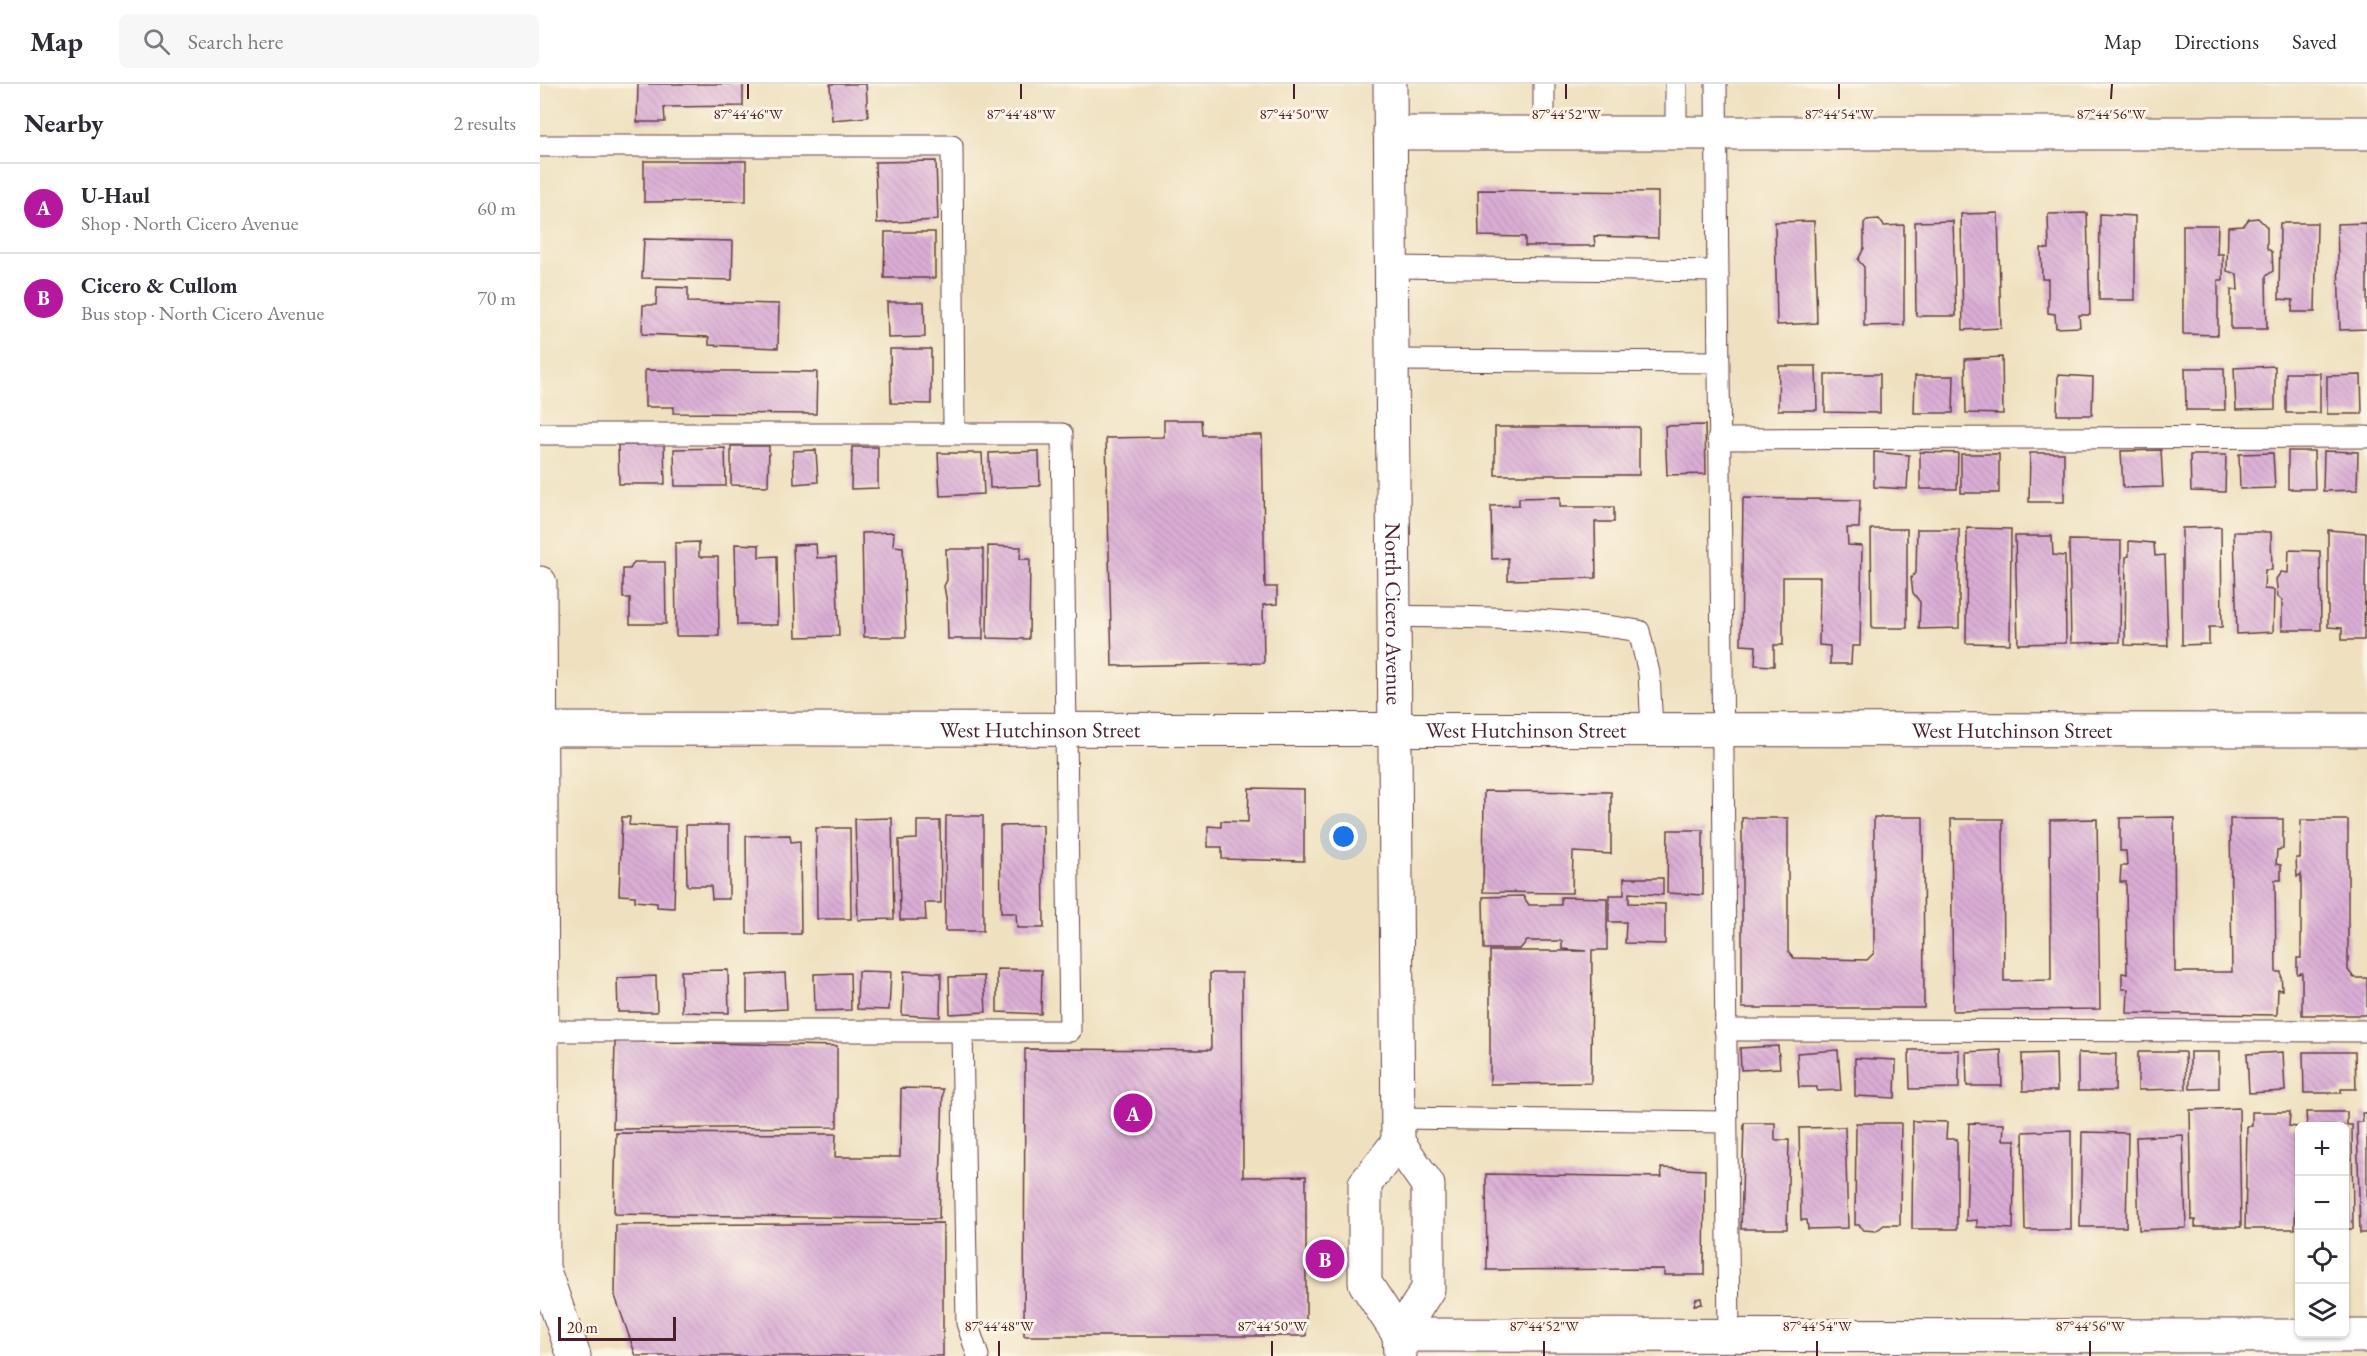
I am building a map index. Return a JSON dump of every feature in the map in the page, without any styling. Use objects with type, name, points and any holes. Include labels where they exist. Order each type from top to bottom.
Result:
[{"type":"street","name":"North Cicero Avenue","points":[[1390,84],[1398,1130]]},
{"type":"street","points":[[1389,133],[2367,133]]},
{"type":"street","points":[[540,583],[543,1268],[574,1356]]},
{"type":"street","name":"West Hutchinson Street","points":[[540,729],[2367,730]]},
{"type":"street","points":[[1398,1130],[1428,1185],[1428,1289],[1400,1346],[1365,1283],[1365,1184],[1398,1130]]},
{"type":"street","points":[[1400,1346],[1682,1346],[1743,1342],[2367,1336]]},
{"type":"lane","points":[[1544,84],[1544,133]]},
{"type":"lane","points":[[1676,84],[1676,133]]},
{"type":"lane","points":[[1716,84],[1726,1122],[1743,1342]]},
{"type":"lane","points":[[540,146],[952,146],[954,434]]},
{"type":"lane","points":[[1391,267],[1717,271]]},
{"type":"lane","points":[[1391,360],[1718,362]]},
{"type":"lane","points":[[540,434],[1062,434],[1070,1031],[542,1031]]},
{"type":"lane","points":[[1718,439],[2367,437]]},
{"type":"lane","points":[[1393,616],[1610,626],[1639,631],[1648,673],[1652,729]]},
{"type":"lane","points":[[1725,1030],[2367,1031]]},
{"type":"lane","points":[[962,1031],[967,1323],[978,1356]]},
{"type":"lane","points":[[1398,1130],[1726,1122]]},
{"type":"building","points":[[638,84],[743,84],[743,106],[664,107],[665,122],[637,122]]},
{"type":"building","points":[[830,84],[866,84],[868,117],[832,120]]},
{"type":"building","points":[[644,161],[746,161],[746,201],[644,202]]},
{"type":"building","points":[[936,161],[938,220],[877,223],[875,162]]},
{"type":"building","points":[[1478,190],[1658,192],[1658,238],[1594,236],[1595,246],[1525,246],[1525,237],[1479,236]]},
{"type":"building","points":[[1998,213],[2001,328],[1963,330],[1961,214]]},
{"type":"building","points":[[2087,213],[2090,315],[2079,315],[2080,327],[2056,328],[2055,314],[2048,313],[2048,279],[2042,279],[2041,248],[2049,249],[2048,214]]},
{"type":"building","points":[[2100,214],[2135,216],[2135,300],[2099,300]]},
{"type":"building","points":[[2258,218],[2267,227],[2267,248],[2272,252],[2273,271],[2266,276],[2267,329],[2231,329],[2231,290],[2238,290],[2237,274],[2227,271],[2228,227],[2243,226],[2249,219]]},
{"type":"building","points":[[1879,219],[1884,226],[1904,225],[1904,325],[1864,326],[1864,267],[1858,260],[1864,248],[1864,223],[1867,220]]},
{"type":"building","points":[[1814,221],[1817,323],[1777,325],[1775,222]]},
{"type":"building","points":[[1953,221],[1956,316],[1916,316],[1915,222]]},
{"type":"building","points":[[2280,223],[2317,223],[2315,312],[2292,312],[2293,300],[2279,299]]},
{"type":"building","points":[[2367,223],[2367,329],[2340,330],[2337,224]]},
{"type":"building","points":[[2183,225],[2218,225],[2217,254],[2223,254],[2223,280],[2218,280],[2218,335],[2183,334]]},
{"type":"building","points":[[885,232],[935,232],[935,278],[884,278]]},
{"type":"building","points":[[644,239],[733,241],[732,280],[642,278]]},
{"type":"building","points":[[657,287],[688,288],[688,302],[779,304],[778,348],[709,345],[709,337],[642,334],[643,305],[656,305]]},
{"type":"building","points":[[887,302],[924,302],[925,337],[888,338]]},
{"type":"building","points":[[890,349],[931,349],[931,404],[891,403]]},
{"type":"building","points":[[2002,357],[2003,414],[1966,413],[1965,359]]},
{"type":"building","points":[[1779,366],[1816,366],[1817,410],[1778,410]]},
{"type":"building","points":[[2275,366],[2275,409],[2236,410],[2234,368]]},
{"type":"building","points":[[2185,368],[2224,368],[2225,410],[2186,410]]},
{"type":"building","points":[[645,370],[817,372],[816,414],[673,413],[674,407],[645,407]]},
{"type":"building","points":[[2286,373],[2320,373],[2320,413],[2286,413]]},
{"type":"building","points":[[1825,374],[1880,374],[1880,413],[1825,412]]},
{"type":"building","points":[[2058,375],[2093,377],[2092,415],[2057,415]]},
{"type":"building","points":[[2361,375],[2362,414],[2327,414],[2327,376]]},
{"type":"building","points":[[1915,376],[1954,376],[1953,413],[1914,413]]},
{"type":"building","points":[[1164,420],[1201,420],[1202,435],[1262,435],[1265,587],[1277,587],[1277,604],[1263,605],[1264,663],[1112,666],[1106,438],[1164,437]]},
{"type":"building","points":[[1705,425],[1706,474],[1667,475],[1665,426]]},
{"type":"building","points":[[1495,427],[1639,427],[1639,475],[1495,475]]},
{"type":"building","points":[[664,444],[665,484],[619,484],[618,445]]},
{"type":"building","points":[[731,446],[769,446],[768,486],[731,485]]},
{"type":"building","points":[[852,447],[878,447],[878,488],[851,489]]},
{"type":"building","points":[[725,448],[726,486],[675,486],[674,449]]},
{"type":"building","points":[[816,450],[818,482],[794,484],[793,451]]},
{"type":"building","points":[[2161,450],[2163,487],[2123,488],[2121,451]]},
{"type":"building","points":[[1039,451],[1040,486],[990,488],[989,453]]},
{"type":"building","points":[[2288,451],[2314,451],[2315,489],[2288,489]]},
{"type":"building","points":[[2324,451],[2358,452],[2357,490],[2323,491]]},
{"type":"building","points":[[1874,452],[1909,455],[1907,489],[1874,487]]},
{"type":"building","points":[[1920,452],[1958,453],[1957,489],[1920,489]]},
{"type":"building","points":[[938,453],[982,453],[984,494],[940,496]]},
{"type":"building","points":[[2030,453],[2064,453],[2064,502],[2029,502]]},
{"type":"building","points":[[2273,453],[2275,488],[2240,489],[2239,454]]},
{"type":"building","points":[[1961,454],[1999,454],[1999,493],[1961,493]]},
{"type":"building","points":[[2190,455],[2226,455],[2225,492],[2191,491]]},
{"type":"building","points":[[1560,497],[1560,507],[1614,507],[1614,522],[1595,522],[1596,578],[1508,580],[1508,558],[1492,559],[1491,506],[1519,505],[1519,498]]},
{"type":"building","points":[[1743,498],[1860,500],[1859,528],[1847,528],[1848,545],[1862,546],[1860,646],[1852,646],[1851,664],[1830,664],[1830,646],[1819,645],[1820,577],[1783,577],[1783,645],[1774,645],[1774,666],[1755,665],[1756,646],[1741,645]]},
{"type":"building","points":[[2221,527],[2222,627],[2209,627],[2209,644],[2182,645],[2182,528]]},
{"type":"building","points":[[1967,528],[2011,529],[2010,644],[1966,643]]},
{"type":"building","points":[[1871,529],[1907,529],[1907,628],[1872,628]]},
{"type":"building","points":[[1917,529],[1959,529],[1959,628],[1919,629],[1920,602],[1913,593],[1911,578],[1916,572]]},
{"type":"building","points":[[2328,530],[2366,533],[2364,640],[2342,640],[2342,628],[2328,627]]},
{"type":"building","points":[[894,532],[893,546],[903,547],[906,637],[864,637],[862,533]]},
{"type":"building","points":[[2234,532],[2271,532],[2272,570],[2265,570],[2264,589],[2274,590],[2273,632],[2237,634]]},
{"type":"building","points":[[2015,536],[2052,536],[2053,555],[2065,556],[2066,643],[2018,644]]},
{"type":"building","points":[[2069,540],[2121,541],[2120,642],[2071,643]]},
{"type":"building","points":[[2129,541],[2154,543],[2155,556],[2165,555],[2168,646],[2125,645],[2126,557],[2129,556]]},
{"type":"building","points":[[699,542],[699,557],[718,557],[719,636],[676,636],[675,543]]},
{"type":"building","points":[[735,544],[759,545],[759,557],[777,556],[778,625],[737,625]]},
{"type":"building","points":[[816,544],[817,558],[836,557],[839,636],[796,637],[793,545]]},
{"type":"building","points":[[988,546],[1021,547],[1020,559],[1030,559],[1029,639],[987,638]]},
{"type":"building","points":[[946,549],[983,549],[983,639],[948,639],[944,586],[947,580]]},
{"type":"building","points":[[2289,550],[2320,551],[2321,630],[2282,630],[2282,600],[2278,597],[2276,579],[2281,572],[2288,573]]},
{"type":"building","points":[[634,562],[665,562],[666,624],[630,624],[630,598],[623,598],[623,569],[630,569]]},
{"type":"building","points":[[1249,788],[1304,789],[1304,861],[1222,859],[1222,847],[1208,847],[1208,826],[1221,827],[1221,821],[1248,822]]},
{"type":"building","points":[[1484,791],[1611,792],[1611,854],[1573,852],[1572,893],[1483,892]]},
{"type":"building","points":[[946,816],[983,816],[983,931],[945,931]]},
{"type":"building","points":[[622,817],[630,817],[629,825],[676,827],[674,908],[657,907],[657,903],[635,901],[635,896],[619,895]]},
{"type":"building","points":[[1874,817],[1923,817],[1924,1008],[1742,1008],[1742,818],[1788,818],[1788,951],[1794,958],[1867,960],[1874,953]]},
{"type":"building","points":[[2174,817],[2175,972],[2232,972],[2230,819],[2283,819],[2283,849],[2277,850],[2276,864],[2281,865],[2281,880],[2275,880],[2276,972],[2281,972],[2282,990],[2278,989],[2277,1015],[2127,1013],[2128,989],[2122,989],[2122,973],[2127,974],[2126,882],[2120,882],[2121,866],[2127,866],[2126,851],[2120,851],[2120,818]]},
{"type":"building","points":[[892,818],[894,919],[858,920],[855,819]]},
{"type":"building","points":[[1951,819],[2003,819],[2004,981],[2051,980],[2050,820],[2097,819],[2100,1009],[1953,1011]]},
{"type":"building","points":[[2301,820],[2348,820],[2348,970],[2354,978],[2367,978],[2367,1015],[2302,1015],[2302,973],[2297,974],[2297,958],[2301,958],[2301,874],[2297,877],[2296,858],[2300,858]]},
{"type":"building","points":[[917,821],[940,821],[941,903],[925,903],[926,920],[900,920],[899,840],[917,839]]},
{"type":"building","points":[[686,825],[729,825],[729,899],[712,899],[711,886],[687,886]]},
{"type":"building","points":[[1043,825],[1044,928],[1017,928],[1016,913],[1001,913],[1000,826]]},
{"type":"building","points":[[816,828],[850,828],[851,919],[817,919]]},
{"type":"building","points":[[1668,830],[1703,830],[1703,895],[1667,893]]},
{"type":"building","points":[[790,835],[791,842],[800,841],[801,934],[747,934],[746,836]]},
{"type":"building","points":[[1624,878],[1663,878],[1663,895],[1629,893],[1629,903],[1665,904],[1665,944],[1625,943],[1626,922],[1609,922],[1609,895],[1624,895]]},
{"type":"building","points":[[1523,896],[1529,905],[1561,905],[1561,897],[1607,898],[1607,950],[1592,950],[1591,1083],[1490,1084],[1490,951],[1586,951],[1562,949],[1562,941],[1527,941],[1520,949],[1484,949],[1483,897]]},
{"type":"building","points":[[997,969],[1042,970],[1041,1014],[997,1012]]},
{"type":"building","points":[[728,970],[729,1013],[682,1012],[681,971]]},
{"type":"building","points":[[858,971],[891,972],[889,1010],[857,1009]]},
{"type":"building","points":[[904,971],[941,973],[940,1017],[902,1015]]},
{"type":"building","points":[[785,973],[787,1009],[747,1011],[747,975]]},
{"type":"building","points":[[850,973],[851,1010],[815,1011],[814,974]]},
{"type":"building","points":[[1210,973],[1242,973],[1243,1177],[1306,1176],[1306,1336],[1024,1336],[1025,1049],[1211,1050]]},
{"type":"building","points":[[656,976],[657,1012],[618,1012],[617,978]]},
{"type":"building","points":[[984,976],[986,1012],[950,1014],[949,977]]},
{"type":"building","points":[[615,1041],[837,1046],[837,1127],[613,1129]]},
{"type":"building","points":[[1778,1046],[1780,1068],[1741,1070],[1740,1048]]},
{"type":"building","points":[[1838,1050],[1841,1090],[1817,1091],[1817,1087],[1799,1087],[1797,1053]]},
{"type":"building","points":[[1909,1050],[1959,1050],[1959,1088],[1910,1089]]},
{"type":"building","points":[[2001,1050],[2002,1086],[1967,1086],[1966,1052]]},
{"type":"building","points":[[2138,1052],[2185,1052],[2186,1089],[2138,1090]]},
{"type":"building","points":[[2190,1052],[2219,1052],[2219,1088],[2190,1089]]},
{"type":"building","points":[[2283,1052],[2285,1091],[2249,1093],[2247,1054]]},
{"type":"building","points":[[2303,1052],[2355,1052],[2356,1089],[2341,1089],[2341,1093],[2304,1093]]},
{"type":"building","points":[[2056,1053],[2057,1091],[2023,1091],[2022,1054]]},
{"type":"building","points":[[2078,1053],[2116,1054],[2115,1091],[2078,1091]]},
{"type":"building","points":[[1855,1058],[1896,1060],[1895,1098],[1855,1096]]},
{"type":"building","points":[[901,1088],[943,1089],[939,1219],[614,1214],[616,1133],[836,1134],[835,1157],[900,1157]]},
{"type":"building","points":[[2239,1108],[2241,1227],[2195,1227],[2195,1220],[2192,1220],[2190,1110]]},
{"type":"building","points":[[2252,1112],[2290,1112],[2289,1126],[2295,1127],[2295,1229],[2245,1229],[2247,1126],[2252,1126]]},
{"type":"building","points":[[2306,1112],[2347,1112],[2347,1122],[2307,1122]]},
{"type":"building","points":[[2362,1113],[2367,1113],[2367,1233],[2360,1233],[2357,1122],[2363,1122]]},
{"type":"building","points":[[1913,1121],[1947,1122],[1946,1139],[1957,1139],[1957,1229],[1912,1229]]},
{"type":"building","points":[[1744,1123],[1775,1123],[1775,1140],[1789,1140],[1787,1229],[1741,1229]]},
{"type":"building","points":[[1856,1123],[1901,1123],[1900,1225],[1884,1225],[1876,1231],[1864,1230],[1859,1225],[1855,1225]]},
{"type":"building","points":[[1969,1123],[2004,1124],[2003,1140],[2015,1140],[2013,1229],[1977,1227],[1977,1220],[1966,1221]]},
{"type":"building","points":[[2349,1125],[2352,1125],[2353,1229],[2349,1229]]},
{"type":"building","points":[[1845,1127],[1848,1228],[1808,1229],[1807,1220],[1801,1220],[1799,1128]]},
{"type":"building","points":[[2071,1130],[2071,1230],[2025,1230],[2023,1132]]},
{"type":"building","points":[[2082,1132],[2128,1133],[2126,1227],[2080,1227]]},
{"type":"building","points":[[2183,1135],[2186,1228],[2139,1230],[2136,1137]]},
{"type":"building","points":[[1661,1168],[1705,1170],[1704,1275],[1664,1275],[1664,1269],[1487,1270],[1486,1174],[1662,1177]]},
{"type":"building","points":[[943,1223],[943,1356],[636,1356],[615,1296],[616,1225]]},
{"type":"building","points":[[1701,1298],[1702,1304],[1694,1305],[1696,1299]]},
{"type":"place","name":"U-Haul","points":[[1133,1113]]},
{"type":"place","name":"Cicero & Cullom","points":[[1325,1259]]}]
